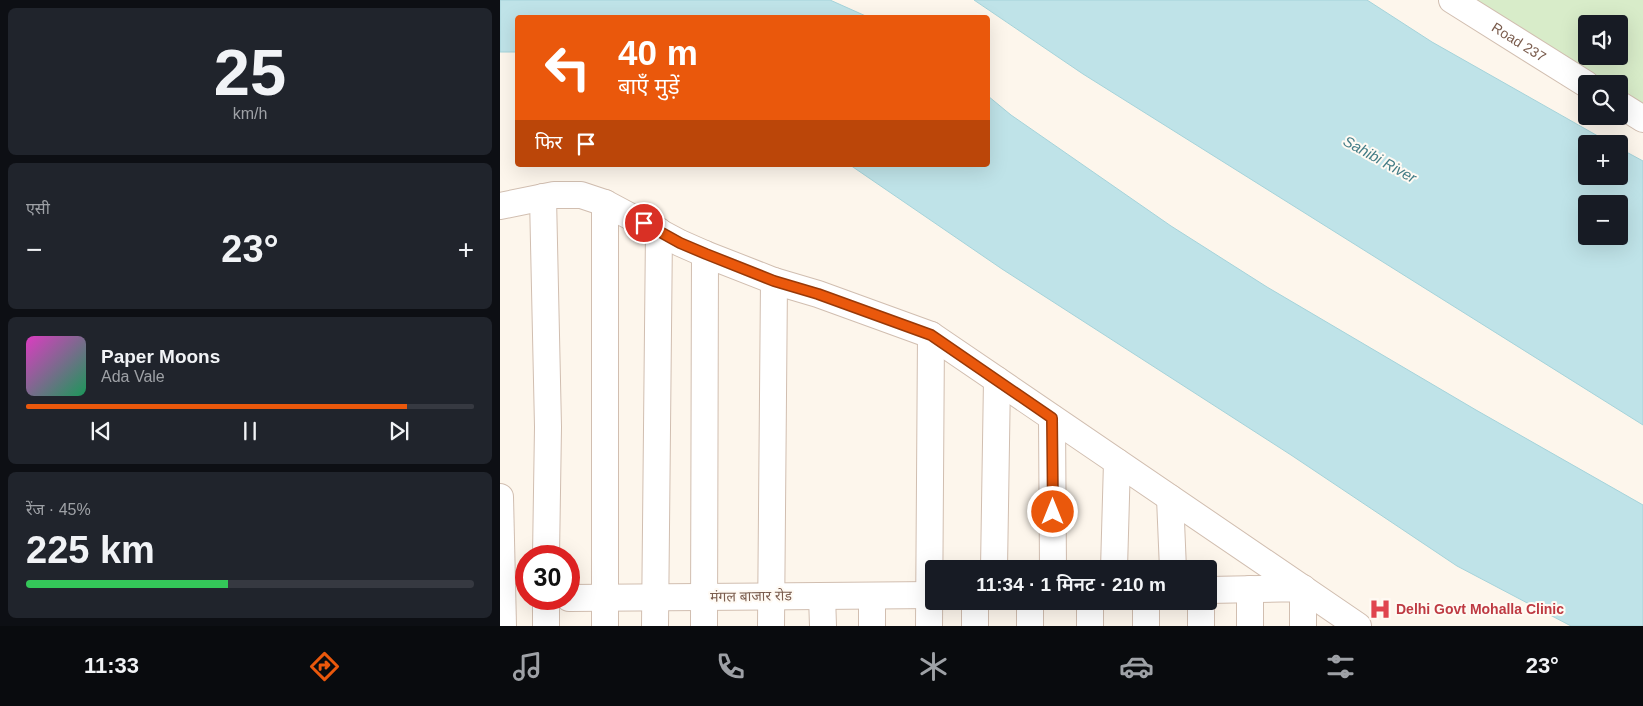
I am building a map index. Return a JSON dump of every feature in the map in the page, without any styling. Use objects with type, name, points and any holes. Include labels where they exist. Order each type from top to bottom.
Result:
[{"type":"street","name":"Road 237","points":[[1452,0],[1578,79]]},
{"type":"street","points":[[1628,110],[1643,119]]},
{"type":"street","points":[[500,206],[554,195],[575,195],[605,204],[680,243],[774,281],[818,294],[931,335],[1358,626]]},
{"type":"street","points":[[543,197],[548,427],[546,545]]},
{"type":"street","points":[[605,204],[605,626]]},
{"type":"street","points":[[655,626],[659,231]]},
{"type":"street","points":[[704,626],[706,254]]},
{"type":"street","points":[[771,626],[774,281]]},
{"type":"street","points":[[931,335],[931,560]]},
{"type":"street","points":[[994,560],[997,380]]},
{"type":"street","points":[[1052,418],[1053,560]]},
{"type":"street","points":[[1114,560],[1117,462]]},
{"type":"street","points":[[500,497],[510,599],[503,626]]},
{"type":"street","points":[[1170,498],[1172,560]]},
{"type":"street","points":[[1217,590],[1303,588]]},
{"type":"street","points":[[1303,588],[1303,626]]},
{"type":"street","points":[[1250,589],[1250,626]]},
{"type":"street","name":"मंगल बाजार रोड","points":[[580,598],[925,595]]},
{"type":"street","points":[[822,596],[823,626]]},
{"type":"street","points":[[872,596],[872,626]]},
{"type":"street","points":[[546,610],[546,626]]},
{"type":"street","points":[[929,626],[930,610]]},
{"type":"street","points":[[975,610],[975,626]]},
{"type":"street","points":[[1030,610],[1030,626]]},
{"type":"street","points":[[1090,610],[1090,626]]},
{"type":"street","points":[[1146,610],[1146,626]]},
{"type":"street","points":[[1201,610],[1201,626]]},
{"type":"green space","points":[[1474,0],[1643,0],[1643,105],[1628,96],[1628,75],[1594,75]]},
{"type":"water","points":[[500,0],[830,0],[864,15],[515,15],[515,52],[500,52]]},
{"type":"water","name":"Sahibi River","points":[[974,0],[1367,0],[1432,42],[1596,135],[1578,135],[1578,185],[1628,185],[1628,153],[1643,161],[1643,425],[1083,74]]},
{"type":"water","points":[[990,98],[1011,115],[1171,226],[1267,287],[1476,410],[1643,505],[1643,626],[1571,626],[1457,566],[1291,455],[1002,269],[853,167],[990,167]]},
{"type":"place","name":"Delhi Govt Mohalla Clinic","points":[[1380,609]]},
{"type":"route","points":[[644,223],[680,243],[774,281],[818,294],[931,335],[1052,418],[1053,512]]}]
